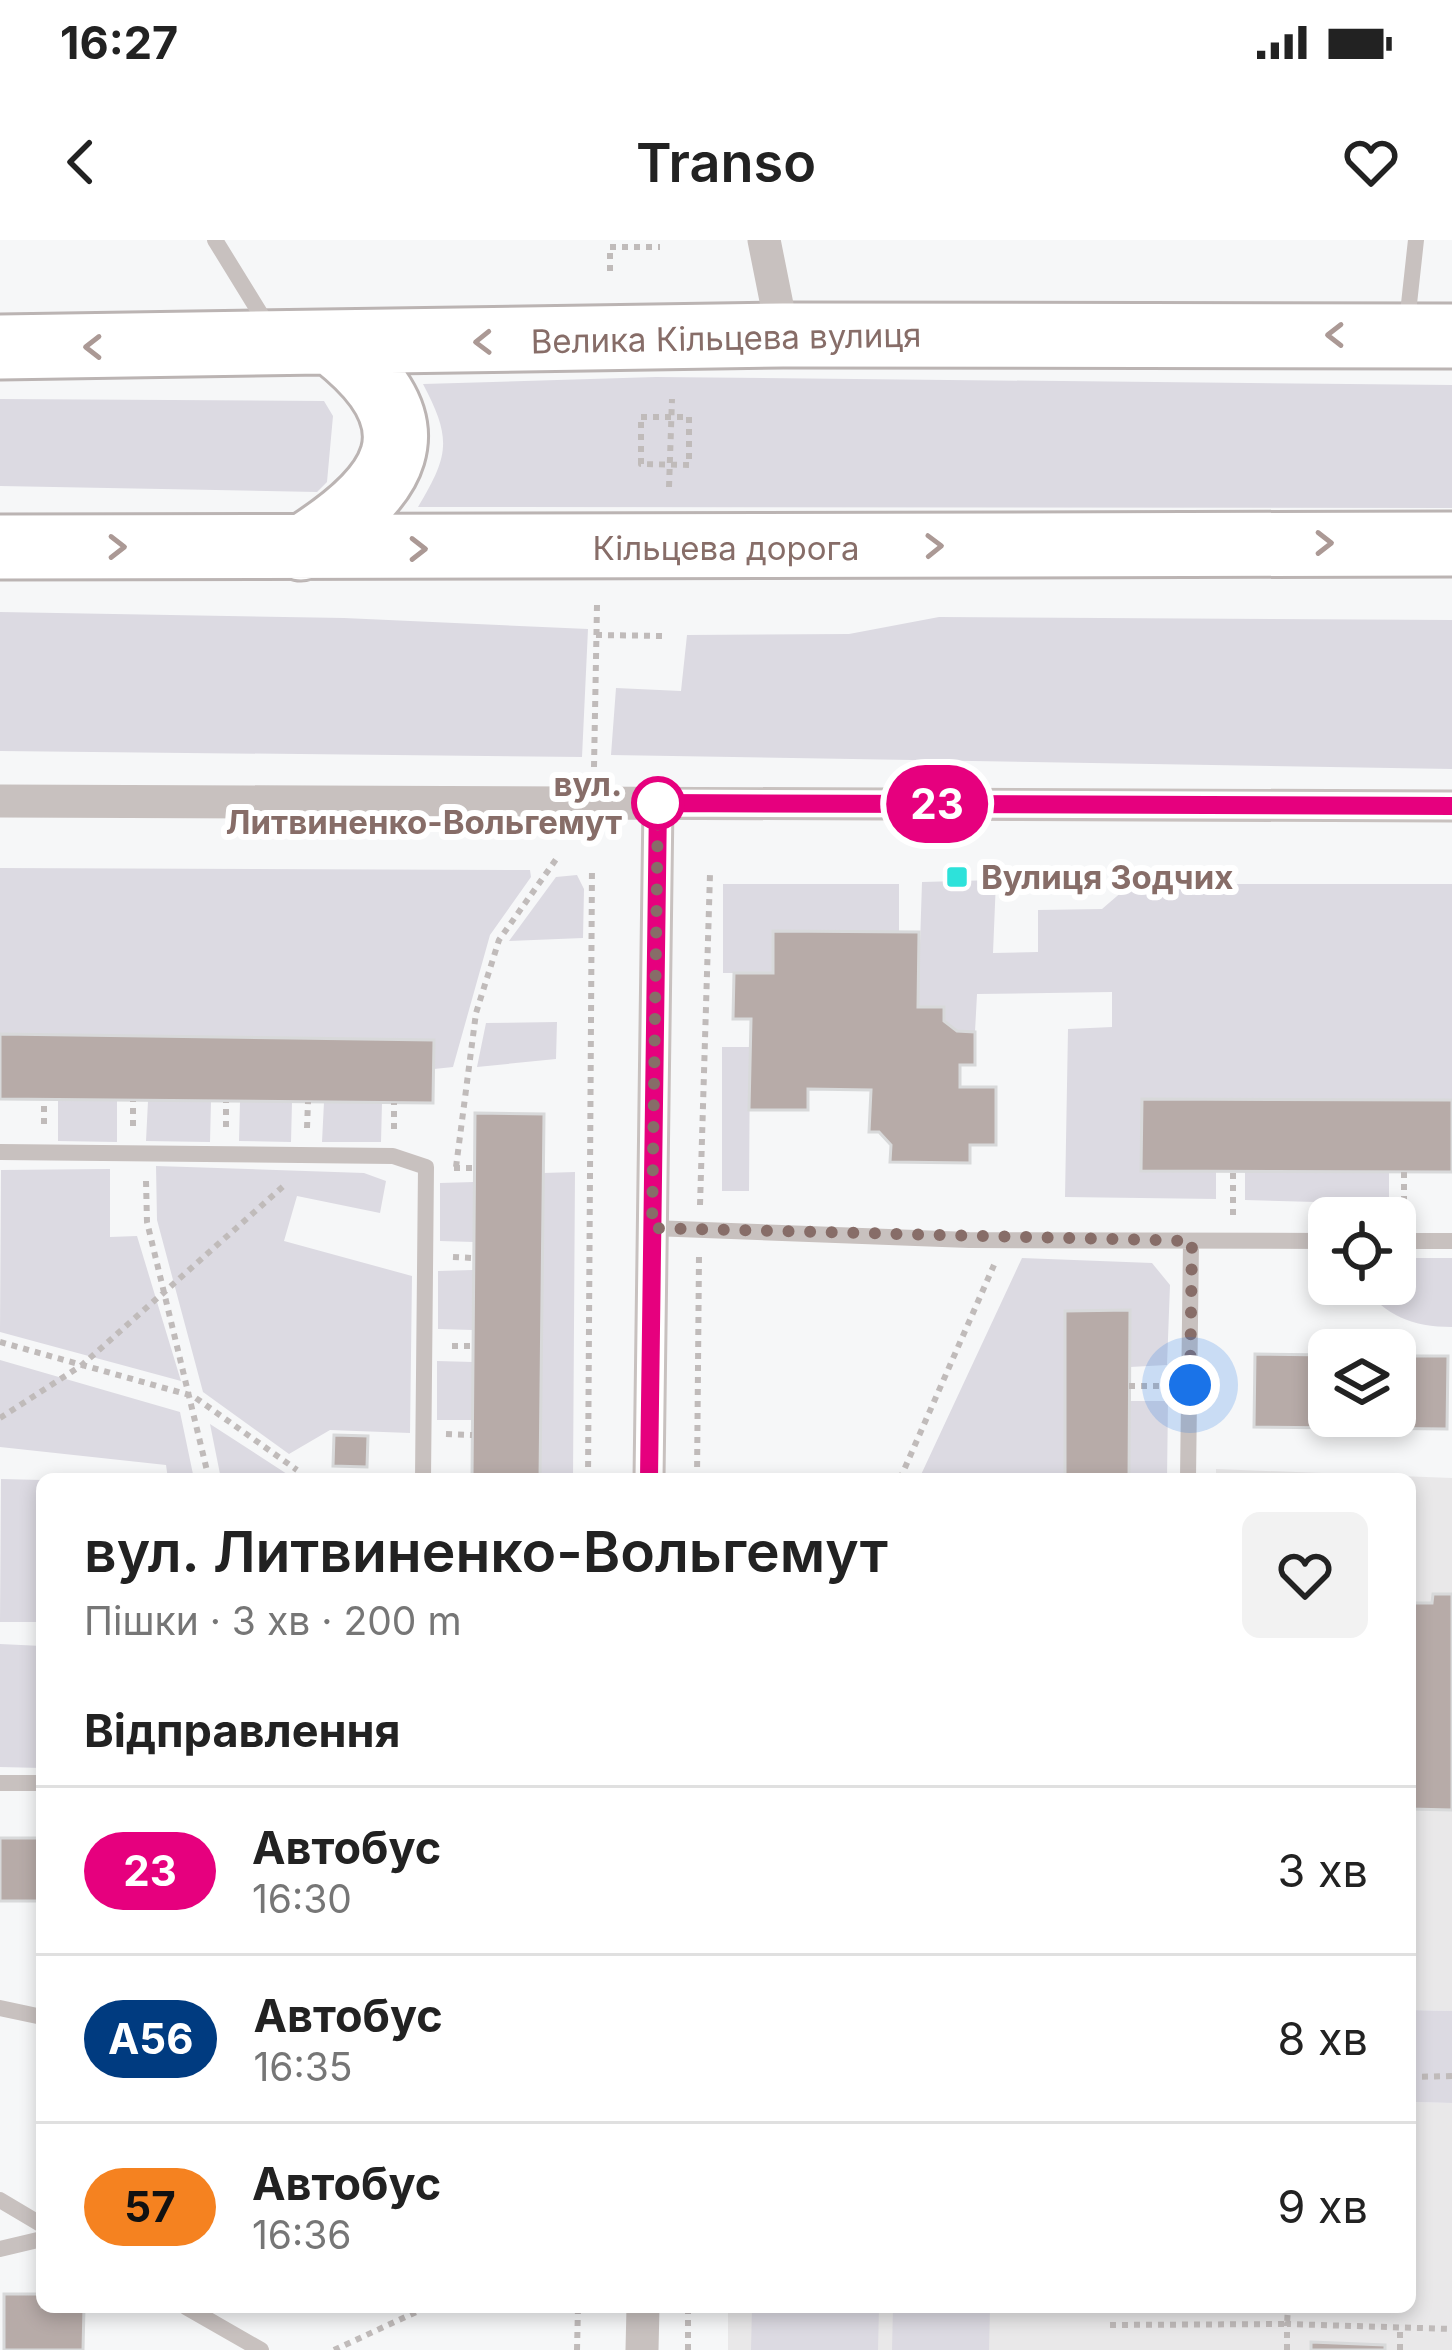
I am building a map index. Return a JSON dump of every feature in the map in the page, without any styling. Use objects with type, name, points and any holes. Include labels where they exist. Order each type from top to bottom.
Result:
[{"type":"highway","name":"Велика Кільцева вулиця","points":[[0,347],[308,346],[783,335],[1429,336]]},
{"type":"highway","points":[[301,548],[356,514],[386,473],[396,431],[387,398],[365,369],[308,346]]},
{"type":"highway","name":"Кільцева дорога","points":[[0,547],[1452,544]]},
{"type":"street","points":[[764,240],[783,335]]},
{"type":"street","points":[[0,801],[1452,806]]},
{"type":"street","points":[[650,1473],[658,803]]},
{"type":"street","points":[[642,2350],[643,2313]]},
{"type":"lane","points":[[215,240],[308,346]]},
{"type":"lane","points":[[1416,240],[1429,336]]},
{"type":"lane","points":[[0,1152],[393,1156],[426,1167],[423,1473]]},
{"type":"lane","points":[[652,1228],[1005,1240],[1308,1241]]},
{"type":"lane","points":[[1188,1473],[1192,1241]]},
{"type":"lane","points":[[1416,1241],[1452,1241]]},
{"type":"lane","points":[[0,1783],[36,1783]]},
{"type":"lane","points":[[0,2008],[36,2016]]},
{"type":"lane","points":[[0,2200],[36,2221]]},
{"type":"lane","points":[[0,2249],[36,2240]]},
{"type":"lane","points":[[196,2313],[261,2350]]},
{"type":"path","points":[[610,271],[610,247],[660,247]]},
{"type":"path","points":[[669,487],[672,399]]},
{"type":"path","points":[[641,417],[671,417],[689,417],[689,465],[640,464],[641,417]]},
{"type":"path","points":[[594,766],[598,605]]},
{"type":"path","points":[[596,635],[664,636]]},
{"type":"path","points":[[456,1168],[476,1013],[499,940],[557,858]]},
{"type":"path","points":[[588,1473],[592,867]]},
{"type":"path","points":[[697,1473],[710,874]]},
{"type":"path","points":[[146,1153],[147,1222],[193,1396],[208,1473]]},
{"type":"path","points":[[0,1418],[82,1365],[316,1156]]},
{"type":"path","points":[[1232,1241],[1233,1171]]},
{"type":"path","points":[[1403,1197],[1404,1172]]},
{"type":"path","points":[[903,1473],[1005,1240]]},
{"type":"path","points":[[0,1342],[193,1396],[297,1470]]},
{"type":"path","points":[[1416,2077],[1452,2076]]},
{"type":"path","points":[[334,2350],[414,2313]]},
{"type":"path","points":[[578,2313],[578,2350]]},
{"type":"path","points":[[688,2313],[688,2350]]},
{"type":"path","points":[[1287,2350],[1288,2313]]},
{"type":"path","points":[[1110,2325],[1452,2329]]},
{"type":"path","points":[[1400,2328],[1400,2350]]},
{"type":"shaded area","points":[[656,377],[1452,385],[1452,508],[418,507],[436,474],[443,447],[439,419],[423,384]]},
{"type":"shaded area","points":[[0,399],[324,401],[333,416],[327,482],[317,492],[0,486]]},
{"type":"shaded area","points":[[0,612],[344,618],[588,629],[582,757],[0,751]]},
{"type":"shaded area","points":[[939,617],[1452,620],[1452,769],[611,755],[616,688],[681,691],[687,635],[849,634]]},
{"type":"shaded area","points":[[0,868],[530,870],[531,877],[490,935],[453,1067],[434,1069],[433,1040],[0,1034]]},
{"type":"shaded area","points":[[577,875],[584,889],[583,938],[509,941],[556,877]]},
{"type":"shaded area","points":[[996,880],[993,953],[1038,952],[1038,910],[1102,909],[1131,884],[1452,884],[1452,1100],[1143,1099],[1142,1170],[1216,1171],[1216,1199],[1065,1197],[1068,1029],[1112,1027],[1112,992],[977,994],[975,1032],[957,1031],[944,1021],[943,1007],[918,1007],[922,882]]},
{"type":"shaded area","points":[[723,884],[899,884],[899,931],[774,931],[773,973],[723,973]]},
{"type":"shaded area","points":[[557,1022],[556,1059],[477,1067],[486,1023]]},
{"type":"shaded area","points":[[722,1047],[750,1047],[749,1191],[722,1191]]},
{"type":"shaded area","points":[[58,1100],[117,1100],[117,1142],[58,1141]]},
{"type":"shaded area","points":[[148,1101],[211,1101],[210,1142],[146,1141]]},
{"type":"shaded area","points":[[240,1102],[292,1102],[291,1142],[239,1141]]},
{"type":"shaded area","points":[[324,1102],[382,1103],[381,1142],[322,1142]]},
{"type":"shaded area","points":[[156,1166],[364,1173],[386,1181],[380,1213],[297,1196],[284,1241],[412,1276],[410,1433],[330,1430],[289,1454],[203,1392],[157,1220]]},
{"type":"shaded area","points":[[110,1169],[110,1237],[137,1236],[181,1381],[0,1332],[1,1170]]},
{"type":"shaded area","points":[[1245,1171],[1389,1172],[1389,1197],[1245,1200]]},
{"type":"shaded area","points":[[575,1172],[573,1473],[540,1473],[543,1173]]},
{"type":"shaded area","points":[[474,1182],[474,1242],[440,1241],[440,1183]]},
{"type":"shaded area","points":[[1022,1258],[1152,1263],[1170,1285],[1167,1365],[1130,1367],[1065,1311],[1065,1473],[922,1473]]},
{"type":"shaded area","points":[[1416,1258],[1452,1258],[1452,1327],[1401,1318],[1382,1305],[1416,1305]]},
{"type":"shaded area","points":[[473,1270],[473,1330],[438,1329],[438,1271]]},
{"type":"shaded area","points":[[0,1360],[180,1412],[193,1473],[167,1473],[166,1465],[0,1447]]},
{"type":"shaded area","points":[[437,1361],[473,1362],[472,1420],[437,1420]]},
{"type":"shaded area","points":[[1129,1401],[1168,1401],[1167,1473],[1129,1473]]},
{"type":"shaded area","points":[[210,1424],[285,1473],[220,1473]]},
{"type":"shaded area","points":[[1216,1469],[1321,1473],[1216,1473]]},
{"type":"shaded area","points":[[1416,1477],[1452,1478],[1452,2011],[1416,2010]]},
{"type":"shaded area","points":[[1,1479],[36,1480],[36,1622],[0,1622]]},
{"type":"shaded area","points":[[0,1644],[36,1646],[36,1768],[0,1767]]},
{"type":"shaded area","points":[[1416,2010],[1452,2011],[1452,2103],[1416,2102]]},
{"type":"shaded area","points":[[1416,2102],[1452,2103],[1452,2350],[728,2350],[728,2313],[1416,2313]]},
{"type":"shaded area","points":[[752,2313],[879,2313],[878,2350],[751,2350]]},
{"type":"shaded area","points":[[893,2313],[990,2313],[989,2350],[892,2350]]},
{"type":"building","points":[[773,931],[919,932],[918,1007],[944,1007],[944,1021],[957,1031],[975,1032],[975,1065],[960,1065],[960,1087],[996,1087],[996,1145],[970,1145],[970,1163],[890,1162],[891,1145],[879,1132],[869,1132],[871,1090],[808,1089],[808,1110],[749,1110],[751,1019],[733,1019],[734,973],[773,973]]},
{"type":"building","points":[[0,1034],[434,1040],[433,1103],[0,1099]]},
{"type":"building","points":[[1142,1099],[1452,1100],[1452,1172],[1141,1171]]},
{"type":"building","points":[[475,1113],[544,1114],[540,1473],[472,1473]]},
{"type":"building","points":[[1130,1310],[1129,1473],[1065,1473],[1065,1311]]},
{"type":"building","points":[[1255,1354],[1308,1355],[1308,1428],[1254,1427]]},
{"type":"building","points":[[1416,1356],[1448,1356],[1447,1429],[1416,1429]]},
{"type":"building","points":[[334,1435],[368,1436],[367,1467],[333,1466]]},
{"type":"building","points":[[1433,1594],[1452,1594],[1452,1810],[1416,1809],[1416,1603],[1432,1603]]},
{"type":"building","points":[[0,1838],[36,1838],[36,1901],[0,1901]]},
{"type":"building","points":[[4,2294],[36,2294],[36,2313],[84,2313],[83,2350],[4,2350]]},
{"type":"building","points":[[1311,2342],[1385,2345],[1385,2350],[1311,2350]]},
{"type":"bus line","name":"23","points":[[649,1473],[658,803],[1452,806]]},
{"type":"place","name":"вул. Литвиненко-Вольгемут","points":[[658,803]]},
{"type":"place","name":"Вулиця Зодчих","points":[[957,877]]},
{"type":"route","points":[[658,803],[652,1228],[969,1240],[1192,1241],[1190,1385]]}]
